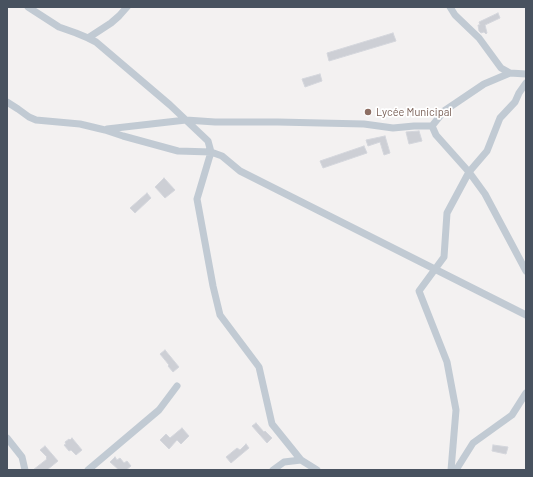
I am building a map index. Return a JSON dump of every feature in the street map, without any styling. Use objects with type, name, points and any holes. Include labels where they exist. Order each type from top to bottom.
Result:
[{"type":"street","points":[[28,7],[59,27],[96,42],[170,105],[208,141],[211,152],[197,199],[213,286],[220,315],[259,368],[272,424],[301,460],[317,470]]},
{"type":"street","points":[[88,38],[111,23],[127,7]]},
{"type":"street","points":[[450,7],[455,15],[479,38],[502,68],[510,73]]},
{"type":"street","points":[[432,126],[444,111],[484,84],[510,73],[526,74]]},
{"type":"street","points":[[451,470],[456,410],[447,362],[419,291],[444,257],[446,213],[469,172],[487,151],[500,118],[515,102],[526,83]]},
{"type":"street","points":[[7,102],[36,120],[80,124],[178,151],[211,152],[222,156],[240,171],[526,315]]},
{"type":"street","points":[[105,130],[186,120],[216,122],[364,124],[393,128],[432,126]]},
{"type":"street","points":[[432,126],[436,135],[469,172],[485,194],[526,271]]},
{"type":"street","points":[[88,470],[159,410],[177,386]]},
{"type":"street","points":[[456,470],[473,443],[512,415],[523,402],[526,392]]},
{"type":"street","points":[[7,438],[22,457],[25,470]]},
{"type":"street","points":[[272,470],[284,462],[301,460]]},
{"type":"building","points":[[498,13],[500,18],[485,25],[486,34],[484,32],[481,33],[479,31],[479,22]]},
{"type":"building","points":[[393,33],[396,41],[329,61],[327,53]]},
{"type":"building","points":[[320,74],[322,81],[305,87],[302,79]]},
{"type":"building","points":[[419,131],[422,141],[409,144],[406,132]]},
{"type":"building","points":[[385,136],[390,153],[384,155],[380,142],[368,146],[366,140]]},
{"type":"building","points":[[364,146],[367,153],[323,168],[320,161]]},
{"type":"building","points":[[164,178],[175,190],[165,198],[155,187]]},
{"type":"building","points":[[147,193],[151,198],[135,213],[130,208]]},
{"type":"building","points":[[165,350],[179,367],[173,372],[160,354]]},
{"type":"building","points":[[256,423],[272,438],[267,443],[252,426]]},
{"type":"building","points":[[182,428],[189,436],[181,444],[177,440],[169,449],[160,440],[166,434],[170,438]]},
{"type":"building","points":[[72,438],[82,450],[76,455],[71,450],[69,451],[64,445],[66,444],[65,442]]},
{"type":"building","points":[[246,444],[249,448],[231,463],[226,457],[237,448],[240,450]]},
{"type":"building","points":[[493,445],[508,447],[506,454],[492,451]]},
{"type":"building","points":[[45,446],[58,461],[47,470],[33,470],[47,459],[47,457],[40,450]]},
{"type":"building","points":[[115,457],[117,460],[120,458],[124,463],[127,461],[131,466],[126,470],[119,470],[110,462]]},
{"type":"place","name":"Lycée Municipal","points":[[368,112]]}]
